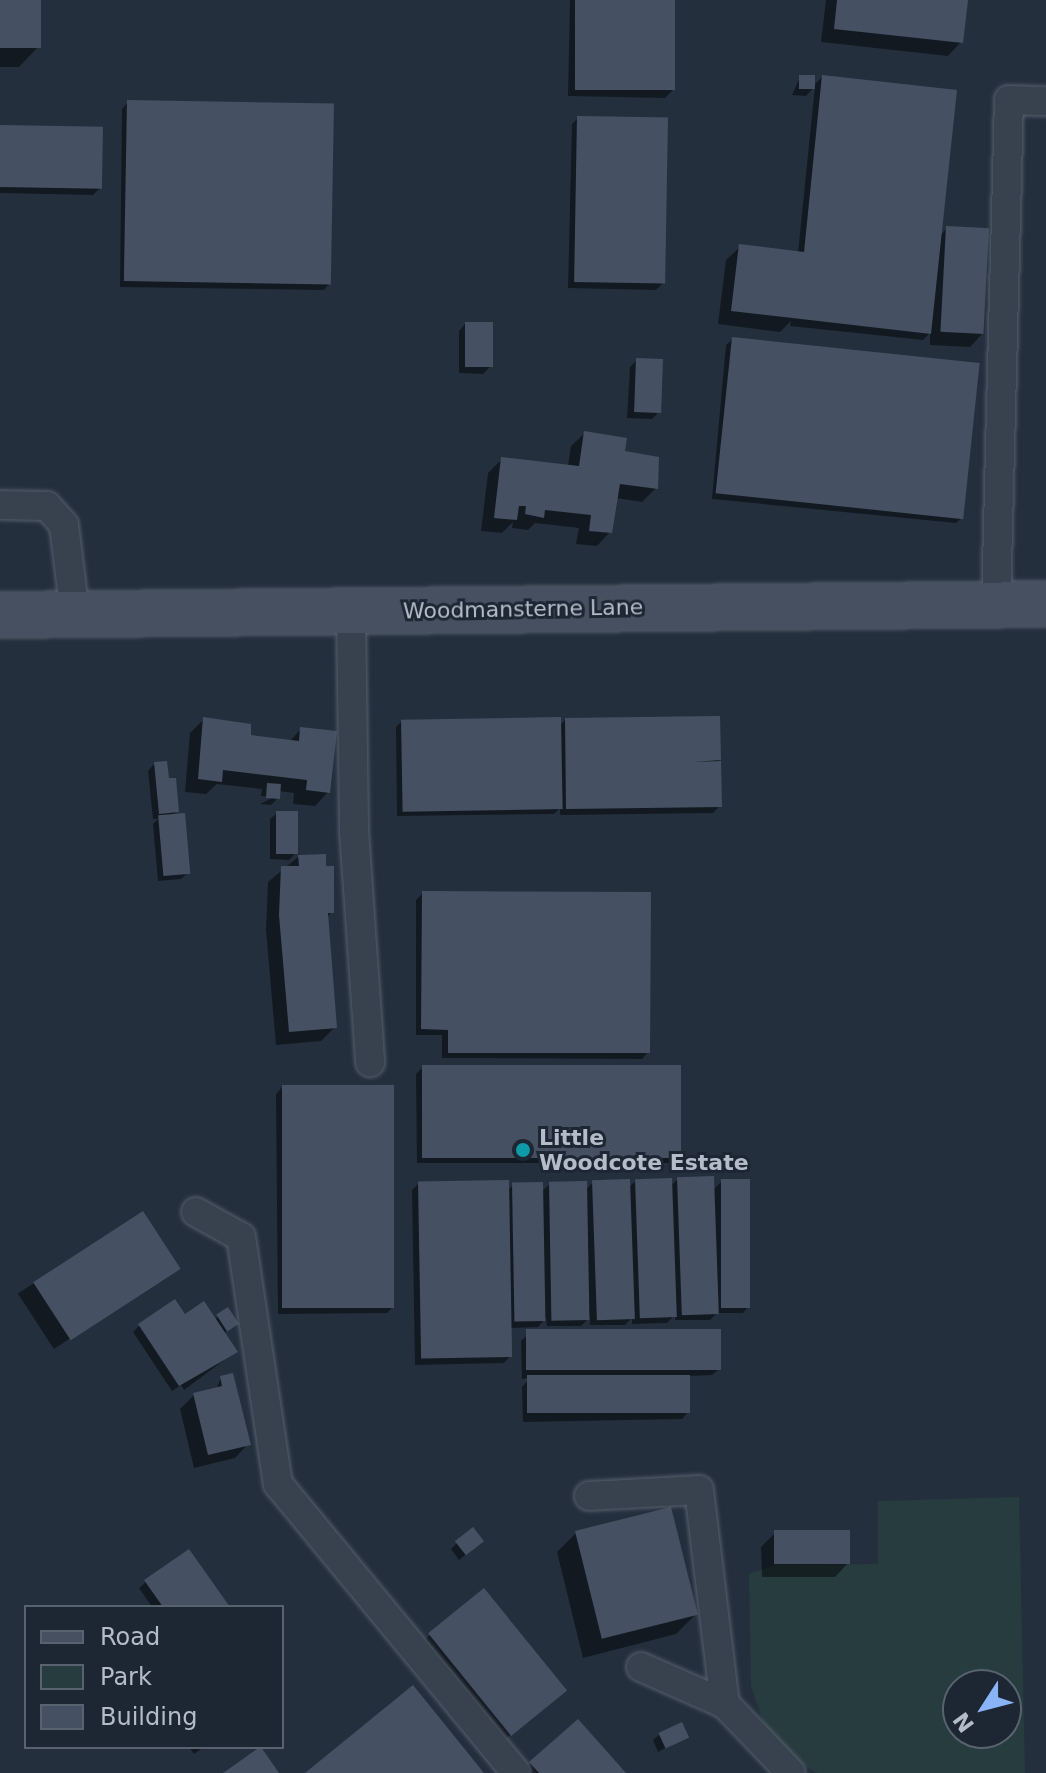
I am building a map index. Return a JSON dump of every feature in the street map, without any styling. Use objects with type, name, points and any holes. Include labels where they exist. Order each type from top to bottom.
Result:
[{"type":"street","name":"Woodmansterne Lane","points":[[0,615],[1046,604]]},
{"type":"lane","points":[[996,605],[1009,100],[1046,101]]},
{"type":"lane","points":[[0,505],[47,506],[64,525],[75,614]]},
{"type":"lane","points":[[351,611],[354,831],[370,1062]]},
{"type":"lane","points":[[196,1212],[241,1237],[278,1484],[516,1773]]},
{"type":"lane","points":[[589,1496],[699,1490],[725,1704]]},
{"type":"lane","points":[[641,1667],[725,1704],[791,1773]]},
{"type":"green space","points":[[1019,1497],[1025,1773],[817,1773],[795,1760],[763,1722],[751,1686],[749,1574],[775,1565],[878,1564],[878,1501]]},
{"type":"building","points":[[0,0],[41,0],[41,48],[0,48]]},
{"type":"building","points":[[575,0],[675,0],[675,90],[575,90]]},
{"type":"building","points":[[837,0],[968,0],[963,43],[834,29]]},
{"type":"building","points":[[799,75],[815,75],[815,89],[799,89]]},
{"type":"building","points":[[822,75],[957,90],[931,334],[731,311],[739,244],[804,252]]},
{"type":"building","points":[[127,100],[334,104],[331,285],[124,281]]},
{"type":"building","points":[[577,116],[668,118],[665,284],[574,282]]},
{"type":"building","points":[[0,125],[103,127],[102,189],[0,187]]},
{"type":"building","points":[[946,226],[989,228],[983,334],[940,332]]},
{"type":"building","points":[[465,322],[493,322],[493,367],[465,367]]},
{"type":"building","points":[[732,337],[980,363],[963,519],[716,493]]},
{"type":"building","points":[[636,358],[663,359],[661,413],[634,412]]},
{"type":"building","points":[[584,431],[627,438],[625,451],[659,457],[658,489],[620,484],[612,533],[589,531],[591,515],[545,510],[544,518],[525,514],[526,506],[519,506],[517,520],[494,518],[501,457],[579,466]]},
{"type":"building","points":[[720,716],[721,760],[693,762],[721,761],[722,807],[566,809],[565,718]]},
{"type":"building","points":[[203,717],[251,724],[251,735],[299,741],[300,727],[337,731],[330,793],[306,790],[307,780],[223,770],[222,782],[198,779]]},
{"type":"building","points":[[561,717],[563,809],[403,812],[401,720]]},
{"type":"building","points":[[167,761],[169,778],[176,778],[179,812],[159,814],[154,762]]},
{"type":"building","points":[[267,783],[281,784],[280,799],[266,798]]},
{"type":"building","points":[[276,811],[298,811],[298,854],[276,854]]},
{"type":"building","points":[[185,813],[190,874],[163,876],[158,815]]},
{"type":"building","points":[[326,854],[326,866],[334,866],[334,913],[328,913],[337,1028],[289,1032],[279,915],[281,866],[299,866],[298,855]]},
{"type":"building","points":[[422,891],[651,892],[650,1053],[448,1053],[448,1030],[421,1029]]},
{"type":"building","points":[[422,1065],[681,1065],[681,1158],[422,1158]]},
{"type":"building","points":[[282,1085],[394,1085],[394,1308],[282,1308]]},
{"type":"building","points":[[714,1176],[719,1314],[682,1315],[677,1177]]},
{"type":"building","points":[[672,1178],[677,1317],[640,1318],[635,1179]]},
{"type":"building","points":[[630,1179],[635,1319],[597,1320],[592,1180]]},
{"type":"building","points":[[721,1179],[750,1179],[750,1308],[721,1308]]},
{"type":"building","points":[[509,1180],[512,1357],[421,1359],[418,1182]]},
{"type":"building","points":[[587,1181],[589,1320],[551,1321],[549,1182]]},
{"type":"building","points":[[543,1182],[545,1321],[514,1322],[512,1183]]},
{"type":"building","points":[[143,1211],[181,1269],[71,1340],[33,1282]]},
{"type":"building","points":[[175,1299],[185,1314],[204,1301],[238,1352],[179,1386],[138,1324]]},
{"type":"building","points":[[228,1307],[239,1324],[227,1331],[216,1315]]},
{"type":"building","points":[[526,1329],[721,1329],[721,1370],[526,1370]]},
{"type":"building","points":[[233,1373],[251,1445],[208,1455],[193,1393],[222,1386],[220,1376]]},
{"type":"building","points":[[527,1375],[690,1375],[690,1413],[527,1413]]},
{"type":"building","points":[[671,1507],[698,1615],[602,1639],[575,1531]]},
{"type":"building","points":[[473,1527],[484,1541],[466,1555],[455,1541]]},
{"type":"building","points":[[774,1530],[850,1530],[850,1564],[774,1564]]},
{"type":"building","points":[[189,1549],[229,1605],[162,1605],[144,1580]]},
{"type":"building","points":[[484,1588],[567,1691],[511,1736],[428,1633]]},
{"type":"building","points":[[413,1685],[484,1773],[305,1773]]},
{"type":"building","points":[[578,1719],[626,1773],[539,1773],[529,1762]]},
{"type":"building","points":[[682,1722],[689,1737],[666,1748],[658,1733]]},
{"type":"building","points":[[257,1749],[262,1749],[279,1773],[223,1773]]},
{"type":"place","name":"Little Woodcote Estate","points":[[523,1150]]}]
